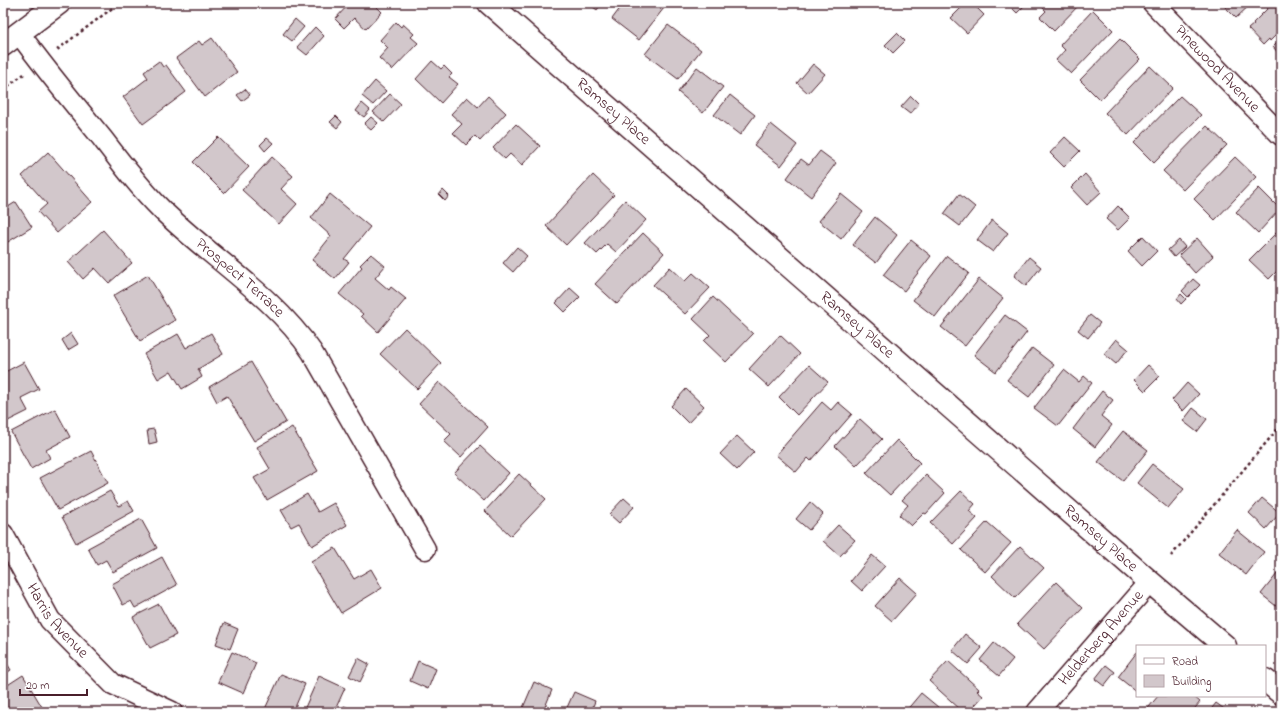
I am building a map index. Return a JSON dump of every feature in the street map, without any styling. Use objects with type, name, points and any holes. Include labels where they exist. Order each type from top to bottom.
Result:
[{"type":"street","points":[[11,39],[59,3]]},
{"type":"street","name":"Ramsey Place","points":[[489,3],[1224,645]]},
{"type":"street","name":"Pinewood Avenue","points":[[1153,3],[1281,135]]},
{"type":"street","name":"Prospect Terrace","points":[[11,39],[40,62],[138,184],[161,209],[262,298],[292,326],[302,338],[312,352],[425,549]]},
{"type":"street","name":"Harris Avenue","points":[[3,534],[50,620],[113,684],[172,712]]},
{"type":"street","name":"Helderberg Avenue","points":[[1037,712],[1150,582]]},
{"type":"street","points":[[1266,681],[1281,693]]},
{"type":"path","points":[[3,90],[119,3]]},
{"type":"path","points":[[1171,556],[1281,425]]},
{"type":"building","points":[[298,3],[312,3],[306,10]]},
{"type":"building","points":[[350,3],[377,3],[375,5],[382,12],[366,29],[354,18],[344,28],[335,19]]},
{"type":"building","points":[[588,3],[602,3],[597,10]]},
{"type":"building","points":[[624,3],[658,3],[664,8],[639,40],[612,19]]},
{"type":"building","points":[[966,3],[972,3],[984,15],[967,33],[951,18]]},
{"type":"building","points":[[1007,3],[1027,3],[1017,13]]},
{"type":"building","points":[[1038,3],[1081,3],[1054,31],[1040,17],[1046,11]]},
{"type":"building","points":[[1221,3],[1252,3],[1236,18]]},
{"type":"building","points":[[1273,3],[1281,3],[1281,30],[1270,41],[1269,39],[1263,45],[1248,29]]},
{"type":"building","points":[[1093,10],[1113,30],[1071,74],[1056,60],[1065,50],[1060,45]]},
{"type":"building","points":[[295,19],[304,27],[292,41],[283,34]]},
{"type":"building","points":[[396,22],[401,27],[403,24],[414,34],[411,37],[418,43],[392,70],[379,58],[388,48],[380,40]]},
{"type":"building","points":[[668,25],[701,50],[678,79],[645,54]]},
{"type":"building","points":[[315,27],[324,36],[307,55],[297,47]]},
{"type":"building","points":[[897,33],[905,41],[893,53],[885,45]]},
{"type":"building","points":[[212,38],[237,72],[205,97],[176,58],[199,41],[202,45]]},
{"type":"building","points":[[1120,39],[1140,59],[1100,100],[1080,80]]},
{"type":"building","points":[[1281,39],[1281,56],[1273,47]]},
{"type":"building","points":[[159,61],[163,67],[166,65],[186,92],[143,124],[123,97],[148,78],[144,72]]},
{"type":"building","points":[[432,61],[441,69],[444,66],[452,74],[449,77],[458,84],[441,103],[416,79]]},
{"type":"building","points":[[813,64],[825,74],[808,93],[797,83]]},
{"type":"building","points":[[1150,66],[1173,88],[1128,135],[1105,113]]},
{"type":"building","points":[[697,67],[723,87],[703,113],[678,92]]},
{"type":"building","points":[[375,81],[386,91],[373,105],[362,96]]},
{"type":"building","points":[[245,89],[250,95],[242,101],[237,95]]},
{"type":"building","points":[[390,94],[401,104],[384,122],[373,112]]},
{"type":"building","points":[[730,95],[755,115],[740,135],[714,115]]},
{"type":"building","points":[[488,96],[506,113],[480,141],[475,136],[466,145],[453,133],[462,124],[451,114],[467,97],[478,107]]},
{"type":"building","points":[[911,96],[919,104],[910,114],[901,107]]},
{"type":"building","points":[[1180,96],[1201,115],[1154,163],[1134,143]]},
{"type":"building","points":[[362,103],[370,110],[364,117],[356,111]]},
{"type":"building","points":[[336,116],[342,122],[337,128],[330,122]]},
{"type":"building","points":[[371,117],[378,123],[371,130],[364,124]]},
{"type":"building","points":[[516,124],[540,146],[522,165],[510,154],[505,159],[493,148]]},
{"type":"building","points":[[771,124],[797,145],[781,166],[754,145]]},
{"type":"building","points":[[1207,126],[1227,145],[1183,190],[1163,171]]},
{"type":"building","points":[[218,137],[249,167],[224,193],[193,162]]},
{"type":"building","points":[[1065,137],[1080,151],[1064,167],[1050,153]]},
{"type":"building","points":[[267,138],[273,143],[265,151],[260,145]]},
{"type":"building","points":[[820,151],[836,163],[811,197],[787,178],[801,159],[809,165]]},
{"type":"building","points":[[48,152],[92,202],[57,233],[38,212],[47,204],[22,176]]},
{"type":"building","points":[[272,157],[293,176],[281,189],[297,204],[279,224],[242,190]]},
{"type":"building","points":[[1235,157],[1256,177],[1215,220],[1194,199]]},
{"type":"building","points":[[1085,174],[1101,192],[1087,205],[1071,188]]},
{"type":"building","points":[[593,175],[614,195],[566,245],[546,226]]},
{"type":"building","points":[[1259,188],[1280,209],[1258,233],[1236,212]]},
{"type":"building","points":[[443,190],[449,196],[445,201],[439,195]]},
{"type":"building","points":[[330,194],[370,227],[344,259],[349,262],[335,279],[312,260],[331,236],[311,218]]},
{"type":"building","points":[[841,194],[863,212],[841,239],[819,221]]},
{"type":"building","points":[[959,194],[975,207],[960,226],[944,214]]},
{"type":"building","points":[[625,200],[646,220],[616,252],[607,244],[597,254],[585,243]]},
{"type":"building","points":[[16,202],[32,227],[3,245],[3,210]]},
{"type":"building","points":[[1118,206],[1130,218],[1118,230],[1106,219]]},
{"type":"building","points":[[875,217],[897,235],[876,263],[853,245]]},
{"type":"building","points":[[992,220],[1008,233],[993,252],[977,240]]},
{"type":"building","points":[[1281,228],[1281,267],[1269,279],[1249,260]]},
{"type":"building","points":[[103,230],[132,263],[109,283],[95,268],[83,279],[68,262]]},
{"type":"building","points":[[643,233],[664,253],[617,304],[595,284]]},
{"type":"building","points":[[1143,236],[1157,251],[1142,266],[1128,251]]},
{"type":"building","points":[[1197,238],[1213,256],[1195,273],[1179,255]]},
{"type":"building","points":[[911,240],[931,256],[904,291],[883,275]]},
{"type":"building","points":[[1179,240],[1185,247],[1174,257],[1168,250]]},
{"type":"building","points":[[517,247],[527,256],[513,272],[503,263]]},
{"type":"building","points":[[371,254],[385,266],[375,278],[389,290],[391,287],[406,299],[378,332],[361,316],[363,314],[339,294],[362,267],[360,265]]},
{"type":"building","points":[[947,256],[969,273],[935,317],[913,300]]},
{"type":"building","points":[[1029,257],[1041,267],[1026,286],[1014,276]]},
{"type":"building","points":[[670,267],[685,281],[693,273],[710,288],[685,314],[653,285]]},
{"type":"building","points":[[148,275],[175,320],[140,341],[113,296]]},
{"type":"building","points":[[979,279],[1003,298],[965,346],[941,327]]},
{"type":"building","points":[[1193,279],[1200,285],[1188,297],[1182,291]]},
{"type":"building","points":[[570,288],[580,297],[565,312],[556,303]]},
{"type":"building","points":[[1181,294],[1186,299],[1181,304],[1177,299]]},
{"type":"building","points":[[713,297],[753,334],[726,362],[704,341],[710,335],[693,319]]},
{"type":"building","points":[[1005,315],[1027,332],[996,372],[974,355]]},
{"type":"building","points":[[1090,315],[1100,323],[1088,338],[1078,330]]},
{"type":"building","points":[[405,328],[441,363],[417,389],[380,354]]},
{"type":"building","points":[[71,333],[78,344],[68,350],[62,340]]},
{"type":"building","points":[[211,333],[223,354],[198,369],[202,377],[182,389],[171,371],[158,379],[144,354],[178,334],[186,348]]},
{"type":"building","points":[[780,335],[800,354],[769,387],[749,369]]},
{"type":"building","points":[[1116,339],[1128,349],[1116,364],[1104,354]]},
{"type":"building","points":[[1032,348],[1054,365],[1029,397],[1007,380]]},
{"type":"building","points":[[24,362],[39,389],[21,398],[28,411],[4,423],[3,373]]},
{"type":"building","points":[[251,362],[286,422],[254,441],[227,396],[217,402],[209,387]]},
{"type":"building","points":[[809,365],[828,382],[797,415],[779,397]]},
{"type":"building","points":[[1148,365],[1160,376],[1145,391],[1134,380]]},
{"type":"building","points":[[1064,370],[1079,382],[1084,376],[1092,383],[1058,426],[1034,408]]},
{"type":"building","points":[[439,382],[488,427],[461,457],[444,441],[451,434],[419,404]]},
{"type":"building","points":[[1187,383],[1199,394],[1183,411],[1172,400]]},
{"type":"building","points":[[686,389],[704,406],[688,423],[671,406]]},
{"type":"building","points":[[1102,391],[1113,400],[1101,416],[1112,425],[1095,447],[1073,429]]},
{"type":"building","points":[[822,402],[831,410],[838,402],[852,414],[811,461],[808,458],[796,472],[776,455]]},
{"type":"building","points":[[1193,408],[1207,419],[1197,432],[1183,421]]},
{"type":"building","points":[[55,409],[70,437],[46,450],[50,458],[31,469],[11,432]]},
{"type":"building","points":[[860,419],[882,439],[856,466],[835,446]]},
{"type":"building","points":[[292,427],[318,471],[267,500],[254,478],[270,469],[257,447]]},
{"type":"building","points":[[154,429],[157,442],[149,444],[147,430]]},
{"type":"building","points":[[1123,431],[1148,450],[1123,481],[1098,462]]},
{"type":"building","points":[[737,436],[754,452],[737,470],[720,454]]},
{"type":"building","points":[[897,440],[920,463],[890,495],[866,473]]},
{"type":"building","points":[[480,446],[509,473],[484,501],[454,473]]},
{"type":"building","points":[[91,451],[108,483],[58,510],[40,478]]},
{"type":"building","points":[[1152,464],[1184,489],[1168,508],[1137,483]]},
{"type":"building","points":[[519,474],[546,499],[511,536],[485,511]]},
{"type":"building","points":[[926,475],[945,493],[926,514],[924,513],[911,526],[899,515],[908,505],[902,500]]},
{"type":"building","points":[[110,491],[119,506],[128,501],[134,511],[76,543],[62,517]]},
{"type":"building","points":[[961,491],[975,504],[969,511],[977,518],[953,544],[930,523]]},
{"type":"building","points":[[307,494],[318,512],[334,503],[347,525],[312,546],[299,523],[291,527],[281,510]]},
{"type":"building","points":[[624,498],[634,507],[619,523],[609,514]]},
{"type":"building","points":[[1262,498],[1280,513],[1266,529],[1249,513]]},
{"type":"building","points":[[810,502],[823,514],[809,530],[796,519]]},
{"type":"building","points":[[141,519],[157,548],[113,572],[106,560],[97,565],[88,548]]},
{"type":"building","points":[[987,522],[1011,543],[985,572],[961,550]]},
{"type":"building","points":[[838,525],[855,540],[840,556],[823,541]]},
{"type":"building","points":[[1237,530],[1264,552],[1246,575],[1219,553]]},
{"type":"building","points":[[1020,546],[1044,568],[1015,598],[992,576]]},
{"type":"building","points":[[335,548],[354,579],[371,569],[382,588],[341,613],[311,562]]},
{"type":"building","points":[[872,555],[885,566],[862,591],[851,581]]},
{"type":"building","points":[[162,557],[177,585],[135,608],[131,601],[123,605],[112,584]]},
{"type":"building","points":[[1281,569],[1281,610],[1261,594]]},
{"type":"building","points":[[900,578],[917,593],[892,621],[875,606]]},
{"type":"building","points":[[1056,582],[1083,608],[1044,649],[1017,624]]},
{"type":"building","points":[[159,604],[176,635],[150,648],[133,617]]},
{"type":"building","points":[[224,623],[238,629],[230,649],[216,644]]},
{"type":"building","points":[[965,634],[982,648],[968,664],[952,650]]},
{"type":"building","points":[[994,643],[1013,659],[999,676],[980,660]]},
{"type":"building","points":[[232,652],[256,663],[243,693],[218,682]]},
{"type":"building","points":[[1136,653],[1136,691],[1118,677]]},
{"type":"building","points":[[3,657],[11,670],[3,675]]},
{"type":"building","points":[[358,658],[369,664],[360,682],[349,676]]},
{"type":"building","points":[[418,661],[436,669],[428,689],[410,681]]},
{"type":"building","points":[[948,661],[979,689],[977,691],[983,696],[969,712],[962,708],[961,710],[929,681]]},
{"type":"building","points":[[1106,665],[1115,672],[1104,686],[1095,679]]},
{"type":"building","points":[[281,674],[305,684],[293,712],[273,712],[265,709]]},
{"type":"building","points":[[23,675],[45,712],[6,712],[3,706],[3,688]]},
{"type":"building","points":[[319,676],[345,688],[334,712],[303,712]]},
{"type":"building","points":[[534,682],[552,690],[543,712],[527,712],[522,710]]},
{"type":"building","points":[[574,692],[595,701],[591,712],[565,712]]},
{"type":"building","points":[[921,693],[944,712],[905,712]]},
{"type":"building","points":[[1157,697],[1194,697],[1200,702],[1192,712],[1145,712]]},
{"type":"building","points":[[1216,703],[1227,711],[1227,712],[1209,712]]},
{"type":"building","points":[[344,706],[358,712],[342,712]]}]
